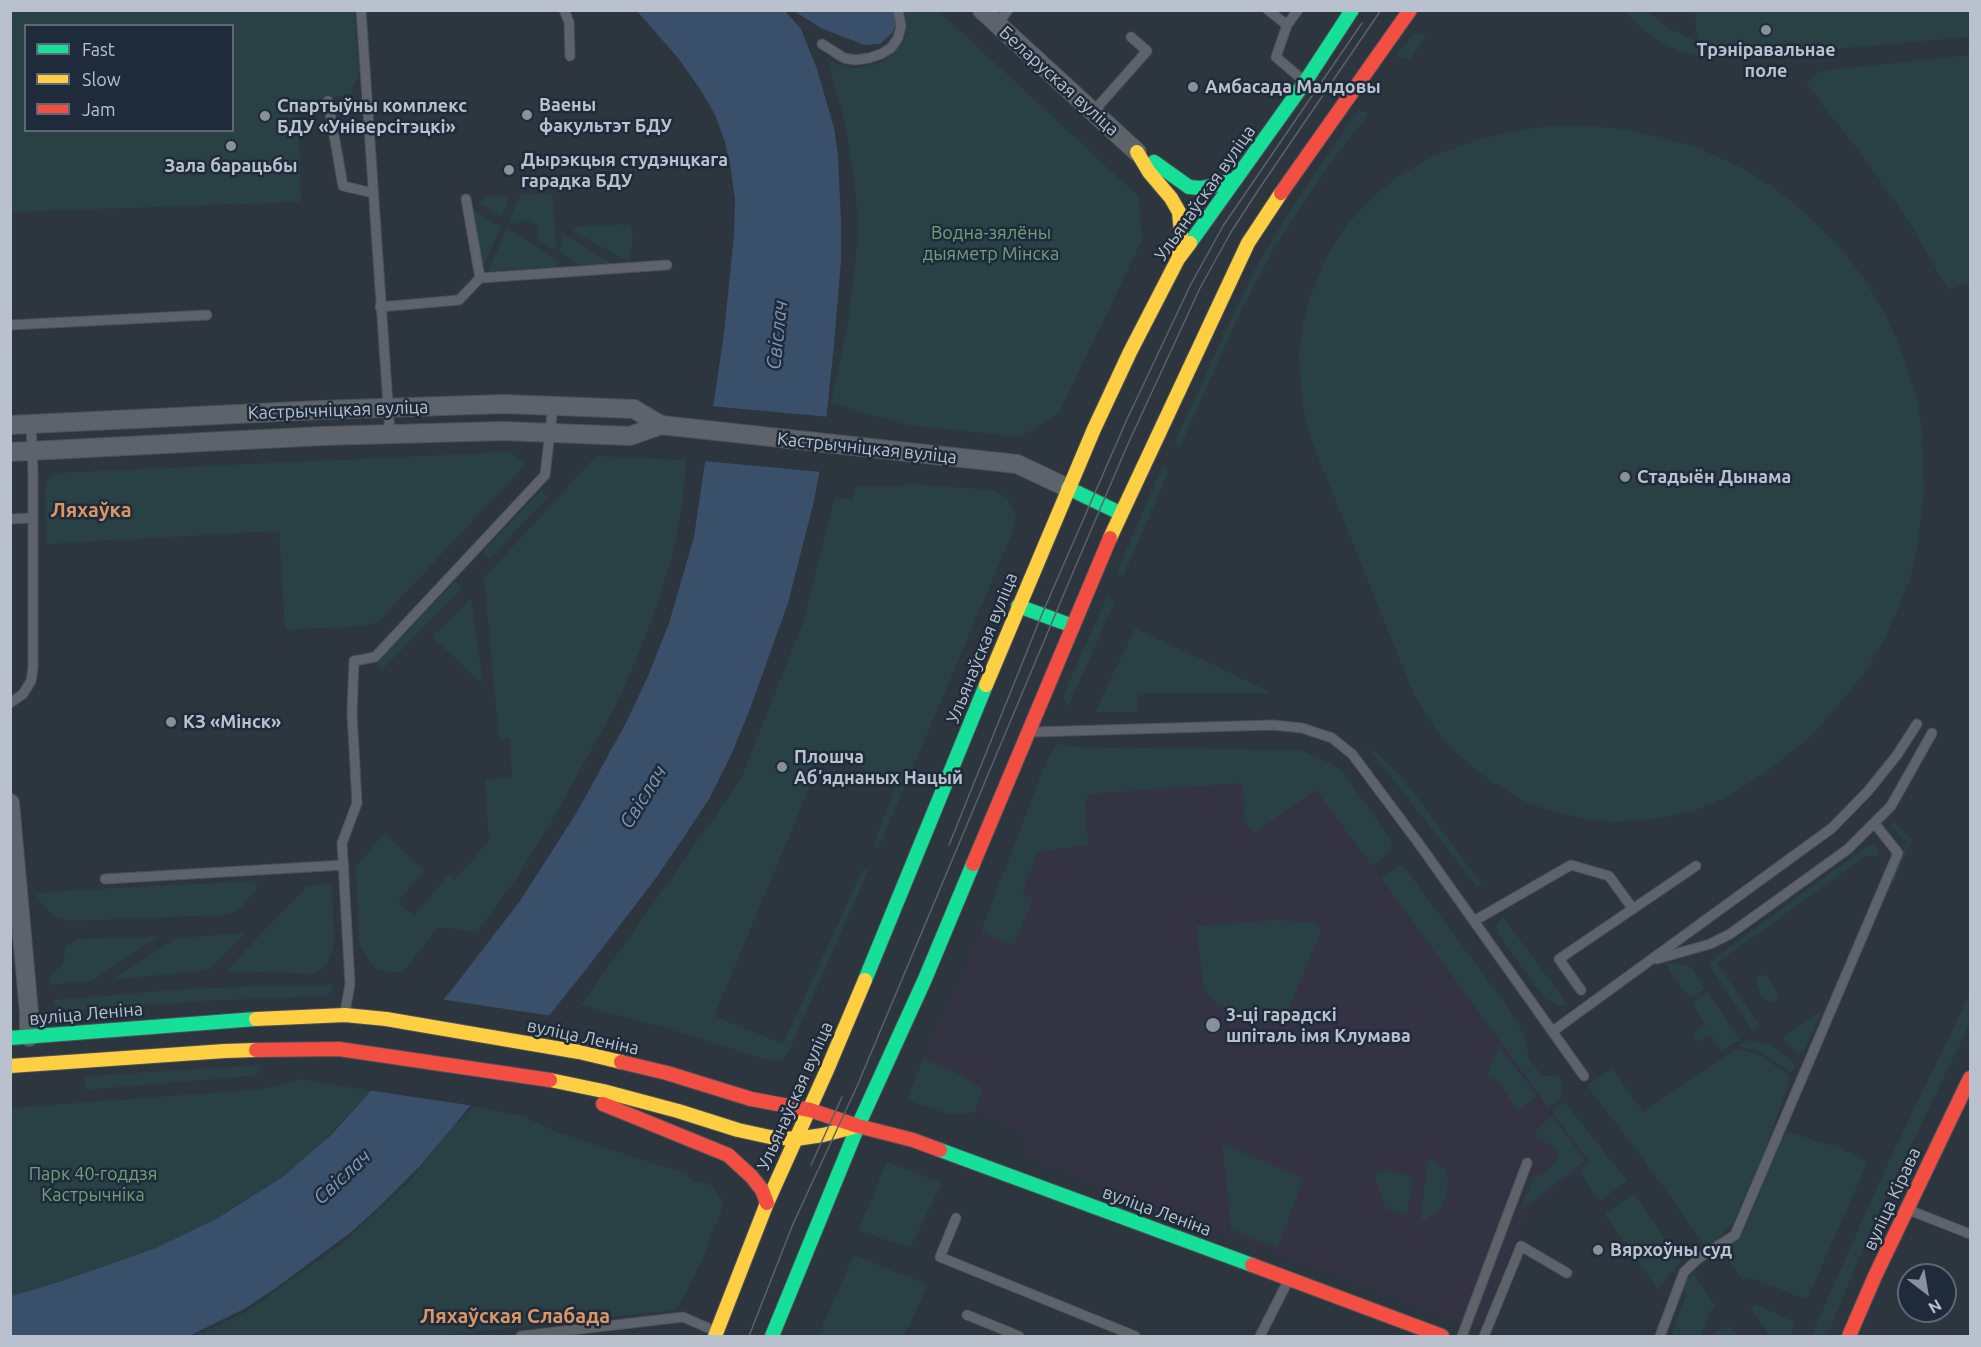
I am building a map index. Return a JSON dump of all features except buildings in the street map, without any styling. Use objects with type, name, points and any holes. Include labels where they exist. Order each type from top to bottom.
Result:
[{"type":"main road","name":"Ульянаўская вуліца","points":[[716,1334],[766,1203],[810,1110],[909,875],[1018,606],[1068,488],[1126,361],[1178,259],[1305,82],[1352,10]]},
{"type":"main road","points":[[772,1336],[858,1126],[925,979],[1120,513],[1248,243],[1274,202],[1410,10]]},
{"type":"main road","points":[[1137,152],[1189,187],[1213,186],[1236,179]]},
{"type":"main road","points":[[1137,152],[1179,212],[1181,233],[1178,259]]},
{"type":"main road","points":[[1068,488],[1120,513]]},
{"type":"main road","points":[[1018,606],[1073,626]]},
{"type":"main road","points":[[162,1055],[193,1041],[336,1037],[341,1034],[345,1015]]},
{"type":"main road","name":"вуліца Леніна","points":[[20,1037],[228,1020],[345,1015],[386,1019],[579,1052],[667,1073],[751,1099],[810,1110],[858,1126],[913,1140],[1442,1336]]},
{"type":"main road","points":[[10,1066],[162,1055],[299,1049],[360,1051],[555,1081],[603,1091],[770,1137],[796,1139],[823,1136],[858,1126]]},
{"type":"main road","name":"вуліца Кірава","points":[[1849,1336],[1907,1209],[1971,1078]]},
{"type":"main road","points":[[555,1081],[620,1112],[728,1155],[744,1167],[752,1177],[762,1190],[766,1203]]},
{"type":"street","name":"Беларуская вуліца","points":[[982,10],[1002,17],[1093,112],[1137,152]]},
{"type":"street","name":"Кастрычніцкая вуліца","points":[[10,425],[320,410],[504,404],[634,409],[661,425],[1017,464],[1068,488]]},
{"type":"street","name":"Кастрычніцкая вуліца","points":[[10,452],[390,434],[503,431],[630,436],[661,425]]},
{"type":"street","points":[[10,803],[28,1012],[20,1037]]},
{"type":"lane","points":[[361,10],[390,434]]},
{"type":"lane","points":[[564,10],[569,21],[570,56]]},
{"type":"lane","points":[[822,44],[844,57],[855,60],[881,54],[891,48],[898,38],[901,26],[898,10]]},
{"type":"lane","points":[[1268,10],[1287,25]]},
{"type":"lane","points":[[1298,10],[1287,25],[1276,57],[1305,82]]},
{"type":"lane","points":[[1093,112],[1147,51],[1131,36]]},
{"type":"lane","points":[[328,101],[343,186],[373,193]]},
{"type":"lane","points":[[466,199],[480,278]]},
{"type":"lane","points":[[380,307],[459,300],[480,278],[667,266]]},
{"type":"lane","points":[[10,325],[207,315]]},
{"type":"lane","points":[[345,1015],[350,984],[342,843],[357,803],[352,713],[354,661],[375,657],[545,475],[553,406]]},
{"type":"lane","points":[[10,703],[23,694],[31,681],[33,668],[31,425]]},
{"type":"lane","points":[[10,519],[32,518]]},
{"type":"lane","points":[[1553,1031],[1832,828],[1868,791],[1897,755],[1917,724]]},
{"type":"lane","points":[[1030,732],[1273,725],[1302,728],[1332,738],[1352,754],[1417,841],[1584,1076]]},
{"type":"lane","points":[[1652,960],[1710,944],[1730,934],[1848,849],[1891,806],[1932,733]]},
{"type":"lane","points":[[1660,1336],[1684,1272],[1699,1258],[1735,1235],[1898,853],[1875,824]]},
{"type":"lane","points":[[105,879],[344,865]]},
{"type":"lane","points":[[1474,921],[1571,865],[1609,876],[1632,909]]},
{"type":"lane","points":[[1581,990],[1559,959],[1696,866]]},
{"type":"lane","points":[[1462,1336],[1527,1163]]},
{"type":"lane","points":[[1907,1209],[1971,1234]]},
{"type":"lane","points":[[956,1218],[940,1257],[1135,1336]]},
{"type":"lane","points":[[1484,1336],[1521,1246],[1567,1273]]},
{"type":"lane","points":[[1260,1336],[1289,1279]]},
{"type":"lane","points":[[967,1315],[1019,1336]]},
{"type":"lane","points":[[522,1336],[683,1317],[716,1334]]},
{"type":"shaded area","name":"3-ці гарадскі шпіталь імя Клумава","points":[[1287,749],[1589,1163],[1528,1210],[1480,1329],[1111,1192],[1021,1153],[1027,1134],[975,1112],[950,1115],[907,1100],[981,931],[992,937],[1063,783]]},
{"type":"green space","name":"Спартыўны комплекс БДУ «Універсітэцкі»","points":[[10,11],[354,11],[359,70],[352,88],[354,93],[298,102],[301,202],[11,212]]},
{"type":"green space","name":"Водна-зялёны дыяметр Мінска","points":[[903,11],[939,11],[1139,197],[1142,240],[1059,413],[1020,437],[907,425],[831,403],[848,323],[858,237],[856,196],[846,127],[827,58],[840,66],[853,68],[868,67],[883,62],[902,44],[906,33]]},
{"type":"green space","points":[[1625,11],[1647,11],[1670,29],[1697,41],[1695,11],[1970,11],[1970,37],[1719,59],[1681,52],[1662,43],[1642,29]]},
{"type":"green space","points":[[1414,33],[1427,36],[1410,59],[1395,57]]},
{"type":"green space","points":[[1970,55],[1970,281],[1948,290],[1912,227],[1870,166],[1806,83],[1820,71]]},
{"type":"green space","points":[[1358,111],[1369,113],[1329,165],[1273,250],[1238,317],[1180,447],[1174,443],[1253,272],[1292,207]]},
{"type":"green space","name":"Стадыён Дынама","points":[[1554,126],[1621,129],[1661,137],[1698,148],[1736,165],[1772,186],[1795,204],[1839,246],[1863,277],[1881,307],[1906,363],[1917,400],[1922,430],[1924,492],[1917,549],[1910,579],[1882,644],[1865,672],[1824,722],[1804,742],[1765,773],[1716,802],[1693,811],[1654,819],[1612,822],[1586,819],[1528,803],[1476,770],[1453,750],[1436,730],[1414,695],[1310,437],[1302,402],[1299,357],[1303,323],[1309,300],[1325,260],[1346,226],[1384,187],[1435,155],[1484,138]]},
{"type":"green space","points":[[521,194],[550,194],[553,198],[556,251],[538,240],[538,228],[535,223],[528,220],[515,224],[508,221]]},
{"type":"green space","points":[[510,196],[502,217],[479,203],[485,197]]},
{"type":"green space","points":[[475,211],[501,227],[483,266],[473,216]]},
{"type":"green space","points":[[630,224],[633,233],[630,263],[575,232],[571,227]]},
{"type":"green space","points":[[507,228],[556,259],[557,267],[488,271]]},
{"type":"green space","points":[[562,233],[615,267],[584,268],[560,252]]},
{"type":"green space","points":[[508,452],[527,463],[379,621],[366,626],[285,630],[279,531],[47,544],[45,488],[48,477],[55,473]]},
{"type":"green space","points":[[596,456],[686,460],[683,499],[674,550],[654,614],[635,662],[615,707],[550,824],[516,879],[477,932],[438,927],[403,972],[386,972],[375,968],[359,945],[356,867],[384,833],[424,870],[398,902],[414,916],[449,874],[455,880],[489,841],[485,780],[512,777],[510,738],[499,739],[484,578]]},
{"type":"green space","points":[[1162,467],[1169,471],[1123,577],[1116,574]]},
{"type":"green space","name":"Плошча Абʼяднаных Нацый","points":[[912,484],[995,490],[1007,498],[1012,507],[1016,516],[1015,527],[878,849],[873,846],[897,782],[824,753],[714,1016],[783,1044],[863,869],[868,871],[789,1051],[784,1058],[779,1060],[763,1059],[690,1035],[581,1005],[740,781],[802,625],[835,497],[853,500],[856,487]]},
{"type":"green space","points":[[541,490],[548,497],[489,559],[483,552]]},
{"type":"green space","points":[[455,581],[462,588],[382,670],[376,664]]},
{"type":"green space","points":[[1107,597],[1115,601],[1068,707],[1064,693]]},
{"type":"green space","points":[[471,598],[483,684],[432,637]]},
{"type":"green space","points":[[1135,628],[1272,693],[1137,693],[1137,712],[1095,712]]},
{"type":"green space","points":[[1363,741],[1404,779],[1482,885],[1477,887]]},
{"type":"green space","points":[[1057,744],[1079,747],[1299,750],[1330,763],[1344,773],[1392,842],[1391,851],[1372,866],[1316,790],[1254,833],[1244,821],[1243,783],[1089,794],[1085,801],[1088,845],[1038,852],[1022,892],[1033,900],[1013,946],[981,931],[1047,760]]},
{"type":"green space","points":[[1893,821],[1912,840],[1894,882],[1891,879],[1906,843],[1890,825]]},
{"type":"green space","points":[[1875,844],[1879,853],[1870,857],[1867,855],[1717,963],[1760,1026],[1753,1031],[1708,963],[1869,845]]},
{"type":"green space","points":[[1402,864],[1503,1001],[1524,1034],[1529,1058],[1542,1076],[1558,1076],[1562,1085],[1560,1099],[1548,1107],[1381,878]]},
{"type":"green space","points":[[253,881],[258,887],[244,905],[228,915],[70,921],[51,915],[35,894],[61,891]]},
{"type":"green space","points":[[332,883],[334,945],[331,956],[323,968],[315,974],[226,971],[307,886]]},
{"type":"green space","points":[[1502,918],[1569,1006],[1559,1005],[1546,999],[1538,990],[1500,936],[1496,926]]},
{"type":"green space","points":[[1274,920],[1316,923],[1321,932],[1286,1015],[1264,1019],[1218,1005],[1204,990],[1196,926]]},
{"type":"green space","points":[[245,933],[209,970],[111,980],[177,938]]},
{"type":"green space","points":[[158,937],[92,981],[48,985],[50,977],[63,964],[66,946],[78,939]]},
{"type":"green space","points":[[1665,963],[1690,966],[1705,988],[1690,999]]},
{"type":"green space","points":[[1766,975],[1778,993],[1779,998],[1776,1001],[1765,1000],[1761,995],[1756,983],[1757,978]]},
{"type":"green space","points":[[332,985],[332,989],[330,994],[324,996],[77,1010],[60,1008],[53,1000],[185,989]]},
{"type":"green space","points":[[1708,992],[1739,1040],[1722,1051],[1710,1034],[1697,1042],[1692,1034],[1706,1025],[1692,1003]]},
{"type":"green space","points":[[1970,993],[1970,1023],[1875,1220],[1827,1336],[1811,1336],[1888,1163]]},
{"type":"green space","points":[[1822,1010],[1804,1051],[1797,1053],[1784,1039],[1786,1035]]},
{"type":"green space","points":[[1748,1040],[1770,1044],[1791,1060],[1795,1066],[1791,1072],[1760,1052],[1738,1046]]},
{"type":"green space","points":[[1498,1045],[1537,1096],[1518,1111],[1497,1080],[1487,1075]]},
{"type":"green space","points":[[1736,1049],[1758,1054],[1791,1077],[1764,1153],[1733,1223],[1715,1242],[1705,1246],[1642,1157],[1587,1086],[1612,1068],[1643,1112]]},
{"type":"green space","points":[[923,1059],[956,1073],[983,1089],[975,1112],[950,1115],[907,1100]]},
{"type":"green space","points":[[262,1065],[258,1073],[251,1076],[85,1090],[85,1076]]},
{"type":"green space","name":"Парк 40-годдзя Кастрычніка","points":[[300,1079],[371,1091],[307,1158],[284,1176],[218,1218],[156,1248],[11,1296],[11,1108],[262,1089]]},
{"type":"green space","points":[[1565,1102],[1627,1181],[1600,1201],[1579,1171],[1589,1162],[1552,1112]]},
{"type":"green space","points":[[473,1106],[522,1116],[557,1132],[687,1174],[693,1182],[707,1183],[713,1187],[722,1200],[723,1206],[687,1292],[676,1310],[438,1336],[195,1336],[247,1311],[339,1246],[410,1181],[456,1122],[459,1123]]},
{"type":"green space","points":[[1552,1116],[1585,1161],[1520,1211],[1534,1175],[1542,1175],[1558,1160],[1555,1147],[1536,1138],[1534,1133]]},
{"type":"green space","points":[[1787,1133],[1835,1146],[1868,1161],[1807,1300],[1752,1278],[1743,1280],[1719,1248],[1744,1231],[1781,1140]]},
{"type":"green space","points":[[1222,1143],[1304,1179],[1277,1248],[1231,1229]]},
{"type":"green space","points":[[1428,1158],[1437,1162],[1444,1169],[1448,1180],[1447,1193],[1441,1210],[1420,1223]]},
{"type":"green space","points":[[887,1162],[942,1183],[910,1248],[858,1230]]},
{"type":"green space","points":[[1390,1170],[1413,1178],[1407,1215],[1386,1209],[1374,1174]]},
{"type":"green space","points":[[1634,1194],[1681,1261],[1658,1290],[1605,1214]]},
{"type":"green space","points":[[854,1255],[928,1285],[904,1336],[818,1336]]},
{"type":"green space","points":[[1693,1273],[1716,1307],[1711,1310],[1701,1336],[1671,1336],[1686,1294],[1682,1286]]},
{"type":"green space","points":[[1755,1304],[1793,1321],[1795,1325],[1791,1336],[1770,1336],[1750,1307]]},
{"type":"green space","points":[[1730,1327],[1739,1336],[1714,1336],[1718,1330]]},
{"type":"water","name":"Свіслач","points":[[637,11],[785,11],[801,29],[817,69],[834,128],[838,155],[841,260],[822,459],[813,505],[788,603],[731,755],[709,799],[682,840],[584,972],[420,1166],[350,1233],[246,1308],[189,1336],[11,1336],[11,1296],[156,1248],[218,1218],[284,1176],[331,1135],[371,1091],[411,1037],[453,988],[520,901],[577,812],[627,721],[669,623],[694,537],[724,333],[734,236],[735,200],[725,142],[715,115],[678,58]]},
{"type":"water","points":[[794,11],[891,11],[895,15],[896,24],[892,33],[880,44],[864,45],[821,28]]},
{"type":"pier","points":[[711,406],[829,417],[822,472],[703,461]]},
{"type":"pier","points":[[439,999],[552,1016],[474,1106],[368,1090],[408,1036]]},
{"type":"tram line","points":[[749,1336],[793,1224],[858,1084],[1127,446],[1200,288],[1231,232],[1257,192],[1381,10]]},
{"type":"tram line","points":[[949,845],[1042,614],[1128,417],[1191,284],[1223,226],[1362,23]]},
{"type":"tram line","points":[[811,1165],[842,1097]]},
{"type":"traffic: fast","points":[[1190,243],[1305,82],[1352,10]]},
{"type":"traffic: fast","points":[[1154,162],[1189,187],[1213,186],[1236,179]]},
{"type":"traffic: fast","points":[[1068,488],[1120,513]]},
{"type":"traffic: fast","points":[[1018,606],[1073,626]]},
{"type":"traffic: fast","points":[[865,980],[986,685]]},
{"type":"traffic: fast","points":[[772,1336],[858,1126],[925,979],[973,864]]},
{"type":"traffic: fast","points":[[10,1038],[256,1019]]},
{"type":"traffic: fast","points":[[940,1150],[1252,1265]]},
{"type":"traffic: slow","points":[[1137,152],[1179,212],[1181,233],[1178,259]]},
{"type":"traffic: slow","points":[[1110,538],[1248,243],[1281,193]]},
{"type":"traffic: slow","points":[[986,685],[1094,429],[1130,352],[1178,259],[1190,243]]},
{"type":"traffic: slow","points":[[715,1336],[767,1203],[865,980]]},
{"type":"traffic: slow","points":[[256,1019],[345,1015],[386,1019],[579,1052],[621,1062]]},
{"type":"traffic: slow","points":[[10,1066],[256,1050]]},
{"type":"traffic: slow","points":[[550,1080],[603,1091],[770,1137],[796,1139],[858,1126]]},
{"type":"traffic: jam","points":[[1281,193],[1410,10]]},
{"type":"traffic: jam","points":[[973,864],[1110,538]]},
{"type":"traffic: jam","points":[[256,1050],[339,1049],[550,1080]]},
{"type":"traffic: jam","points":[[621,1062],[667,1073],[751,1099],[810,1110],[940,1150]]},
{"type":"traffic: jam","points":[[1849,1336],[1875,1276],[1970,1078]]},
{"type":"traffic: jam","points":[[603,1104],[728,1155],[752,1177],[762,1190],[767,1203]]},
{"type":"traffic: jam","points":[[1252,1265],[1442,1336]]},
{"type":"place","name":"Трэніравальнае поле","points":[[1766,30]]},
{"type":"place","name":"Амбасада Малдовы","points":[[1193,87]]},
{"type":"place","name":"Ваены факультэт БДУ","points":[[527,115]]},
{"type":"place","name":"Спартыўны комплекс БДУ «Універсітэцкі»","points":[[265,116]]},
{"type":"place","name":"Зала барацьбы","points":[[231,146]]},
{"type":"place","name":"Дырэкцыя студэнцкага гарадка БДУ","points":[[509,170]]},
{"type":"place","name":"Стадыён Дынама","points":[[1625,477]]},
{"type":"place","name":"КЗ «Мінск»","points":[[171,722]]},
{"type":"place","name":"Плошча Абʼяднаных Нацый","points":[[782,767]]},
{"type":"place","name":"3-ці гарадскі шпіталь імя Клумава","points":[[1213,1025]]},
{"type":"place","name":"Вярхоўны суд","points":[[1598,1250]]},
{"type":"district","name":"Ляхаўка","points":[[91,510]]},
{"type":"district","name":"Ляхаўская Слабада","points":[[515,1316]]}]
